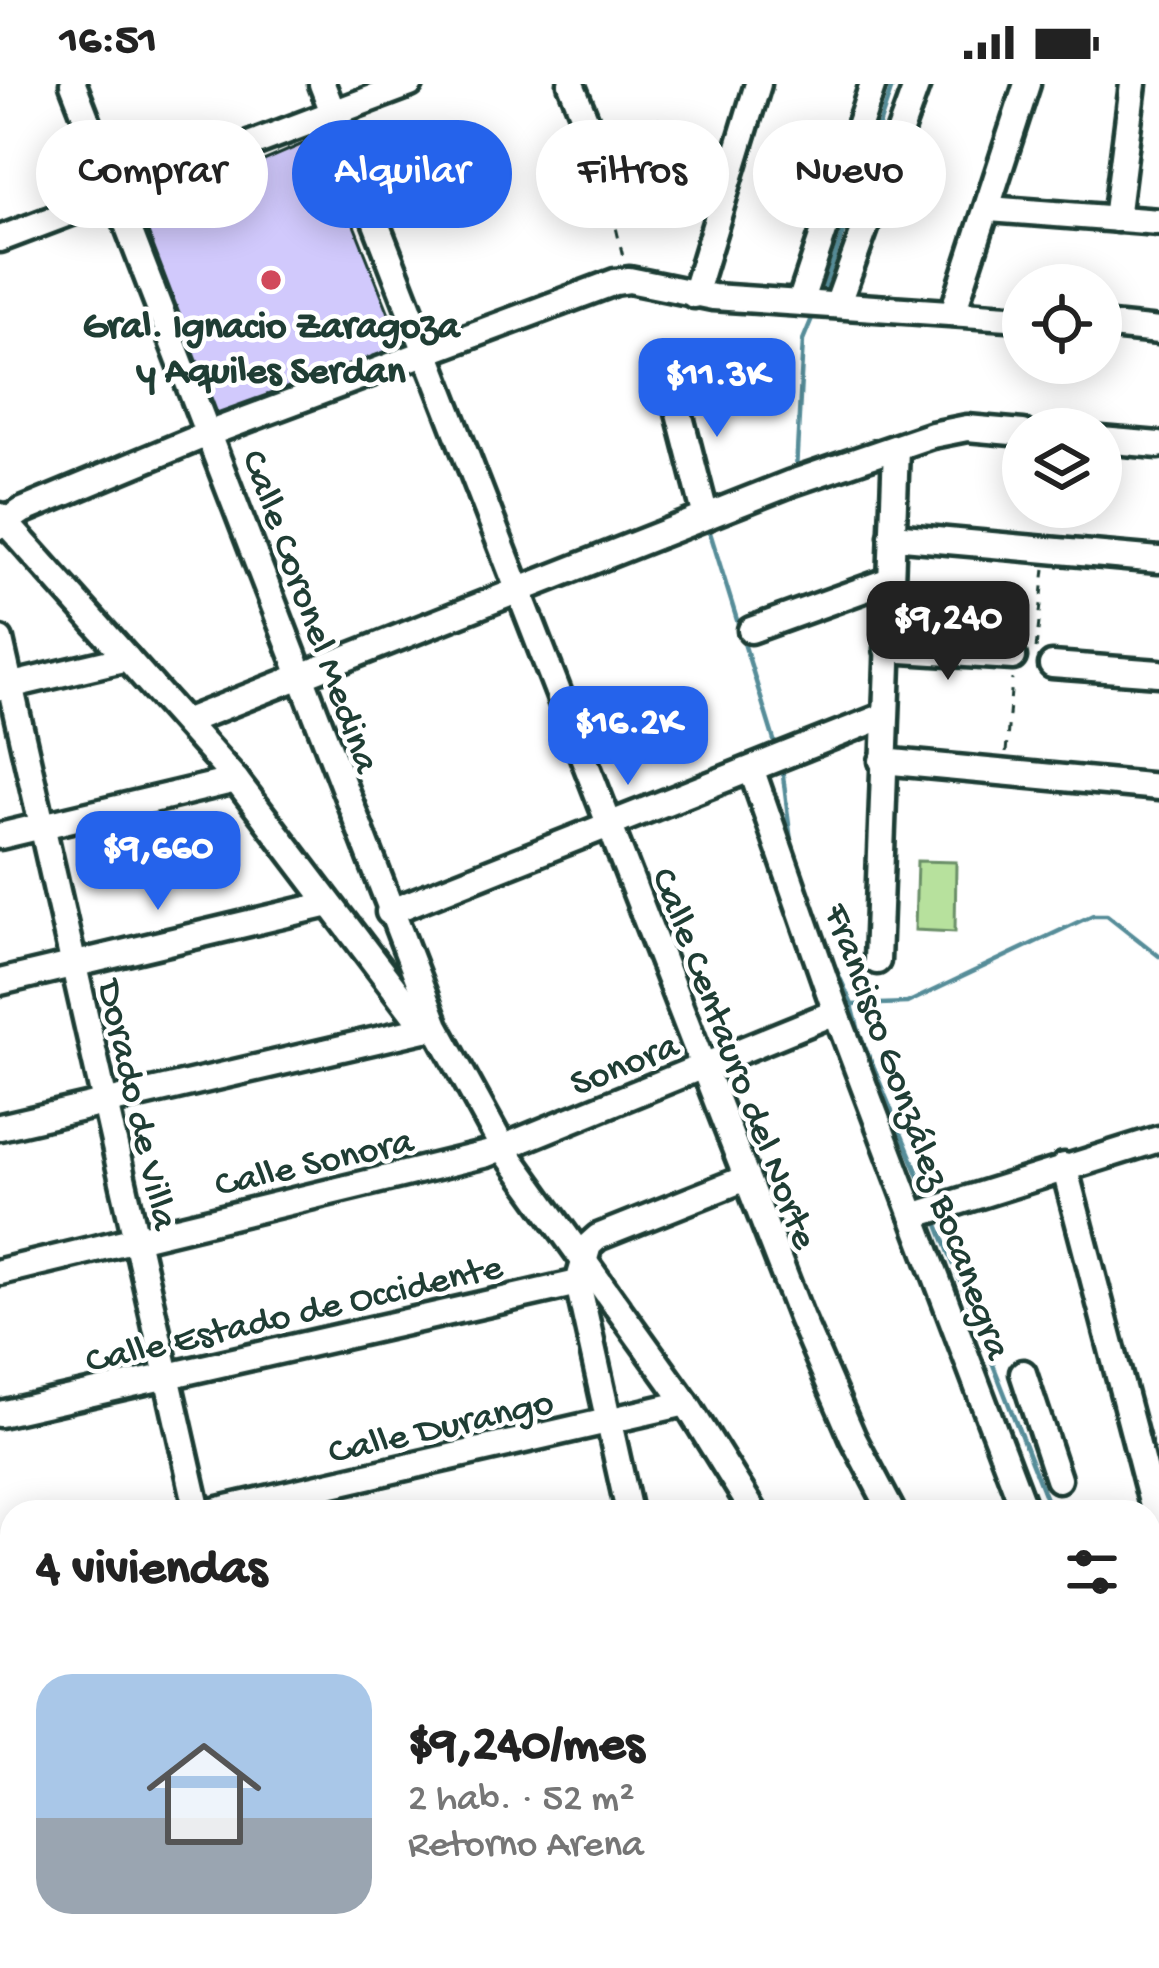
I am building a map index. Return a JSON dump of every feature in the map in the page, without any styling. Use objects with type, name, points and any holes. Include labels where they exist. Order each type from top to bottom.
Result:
[{"type":"street","name":"Calle Coronel Medina","points":[[73,84],[87,120]]},
{"type":"street","name":"Calle Centauro del Norte","points":[[322,84],[825,1377],[886,1500]]},
{"type":"street","points":[[268,139],[410,84]]},
{"type":"street","points":[[571,84],[585,120]]},
{"type":"street","points":[[694,295],[758,84]]},
{"type":"street","points":[[801,300],[873,84]]},
{"type":"street","points":[[838,303],[917,84]]},
{"type":"street","points":[[953,312],[1028,84]]},
{"type":"street","points":[[1116,219],[1133,84]]},
{"type":"street","points":[[989,208],[1159,222]]},
{"type":"street","points":[[0,239],[36,225]]},
{"type":"street","name":"Calle Coronel Medina","points":[[130,228],[430,1028]]},
{"type":"street","points":[[747,1500],[686,1403],[580,1272],[430,1028],[187,721],[1,521],[210,433],[597,287],[629,280],[694,295],[1002,316]]},
{"type":"street","points":[[1122,327],[1159,331]]},
{"type":"street","points":[[670,378],[706,517]]},
{"type":"street","points":[[187,721],[801,480],[954,429],[1002,432]]},
{"type":"street","points":[[1122,442],[1159,445]]},
{"type":"street","points":[[877,961],[896,448]]},
{"type":"street","points":[[892,536],[1159,560]]},
{"type":"street","points":[[752,629],[890,580]]},
{"type":"street","name":"Dorado de Villa","points":[[0,640],[5,686],[195,1500]]},
{"type":"street","points":[[887,649],[1159,673]]},
{"type":"street","points":[[5,686],[127,658]]},
{"type":"street","points":[[389,911],[884,716]]},
{"type":"street","points":[[882,761],[1159,787]]},
{"type":"street","name":"Francisco González Bocanegra","points":[[765,766],[836,1012],[927,1211],[1021,1500]]},
{"type":"street","points":[[0,836],[236,780]]},
{"type":"street","points":[[0,982],[329,904]]},
{"type":"street","name":"Sonora","points":[[503,1148],[836,1012]]},
{"type":"street","points":[[0,1127],[430,1028]]},
{"type":"street","points":[[927,1211],[1159,1138]]},
{"type":"street","name":"Calle Sonora","points":[[0,1272],[503,1148]]},
{"type":"street","points":[[1064,1166],[1151,1500]]},
{"type":"street","points":[[626,1500],[580,1272],[589,1245],[598,1237],[746,1178]]},
{"type":"street","name":"Calle Estado de Occidente","points":[[0,1414],[580,1272]]},
{"type":"street","points":[[1023,1373],[1058,1479]]},
{"type":"street","name":"Calle Durango","points":[[263,1500],[686,1403]]},
{"type":"street","points":[[1003,1452],[1044,1436]]},
{"type":"path","points":[[616,228],[629,280]]},
{"type":"path","points":[[1005,772],[1033,662],[1047,550]]},
{"type":"green space","points":[[917,861],[956,862],[955,932],[915,930]]},
{"type":"building","name":"Gral. Ignacio Zaragoza y Aquiles Serdan","points":[[292,149],[292,228],[355,228],[402,346],[217,413],[146,228],[268,228],[268,159]]},
{"type":"waterway","points":[[822,295],[893,84]]},
{"type":"waterway","points":[[796,471],[803,340],[815,311]]},
{"type":"waterway","points":[[708,526],[777,750]]},
{"type":"waterway","points":[[782,767],[792,850]]},
{"type":"waterway","points":[[821,935],[852,1005],[907,1003],[1093,915],[1107,915],[1159,956]]},
{"type":"waterway","points":[[852,1005],[929,1200]]},
{"type":"waterway","points":[[935,1217],[1046,1500]]},
{"type":"place","name":"Gral. Ignacio Zaragoza y Aquiles Serdan","points":[[271,280]]}]
